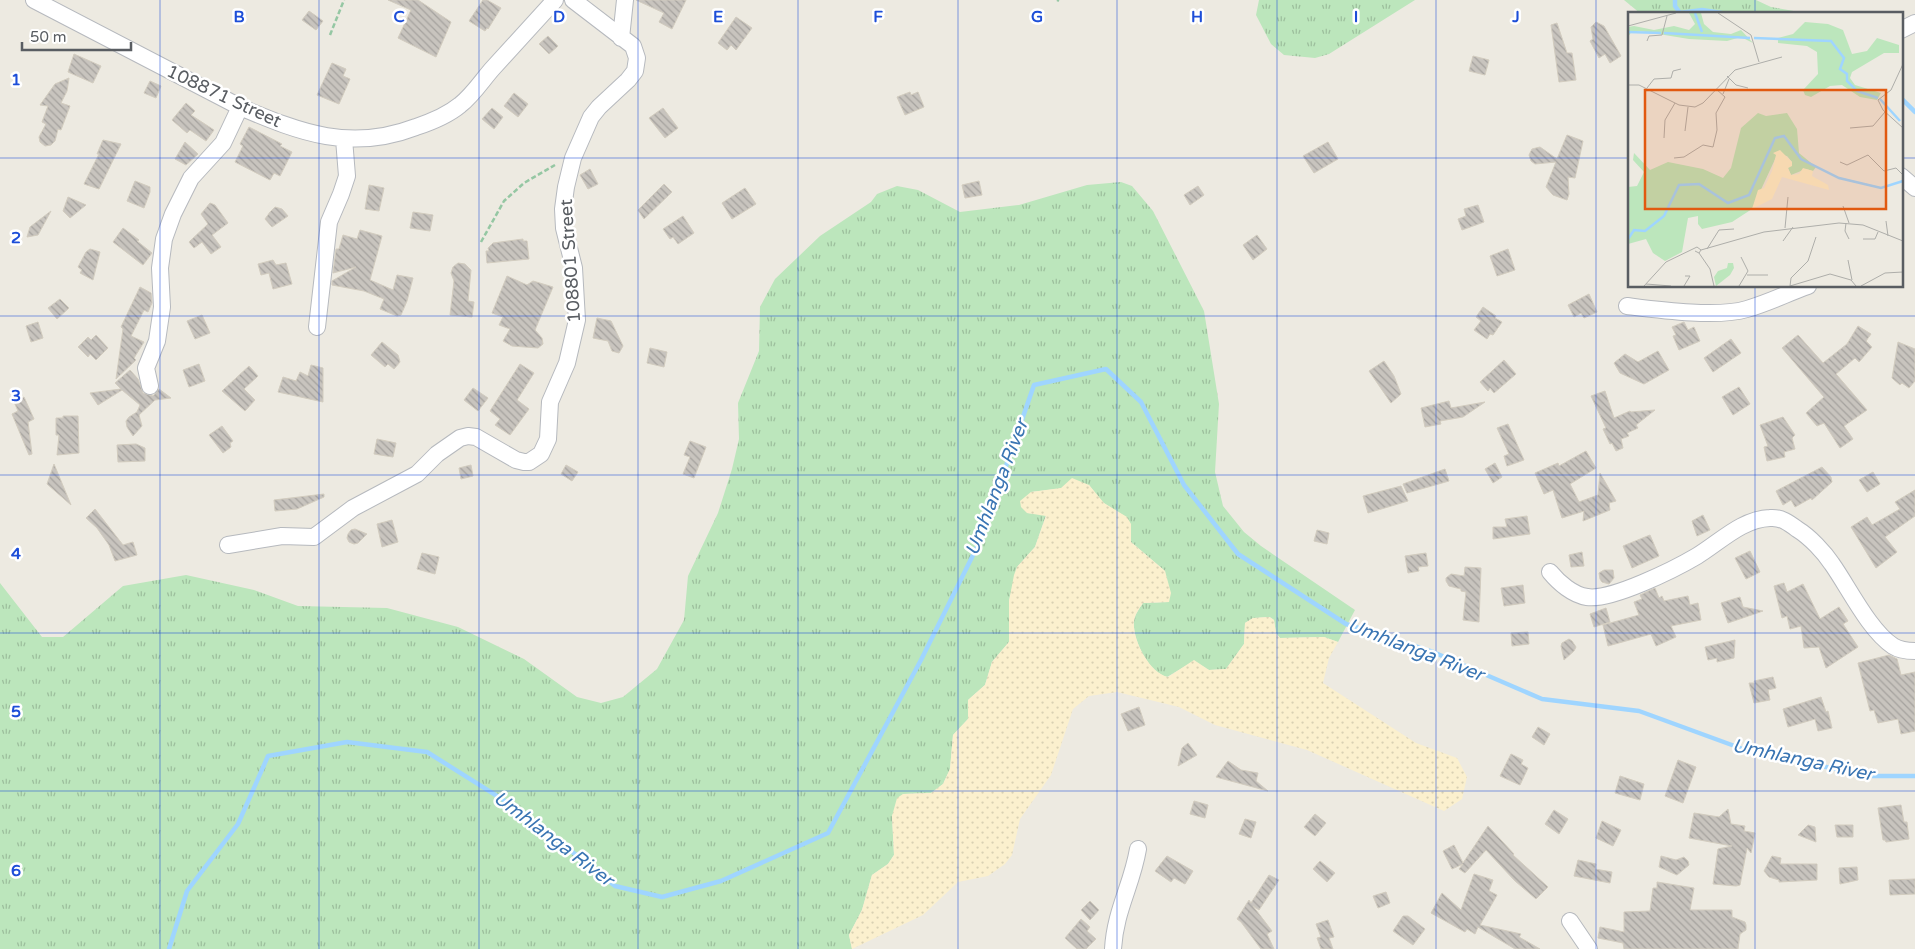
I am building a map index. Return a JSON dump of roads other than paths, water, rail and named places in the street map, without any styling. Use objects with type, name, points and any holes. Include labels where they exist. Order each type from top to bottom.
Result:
[{"type":"street","name":"108871 Street","points":[[34,0],[240,107],[310,134],[344,139],[367,139],[396,135],[433,121],[461,104],[555,0]]},
{"type":"street","name":"108801 Street","points":[[228,545],[282,536],[314,537],[353,508],[417,474],[437,454],[460,438],[476,437],[516,460],[524,462],[529,462],[541,454],[548,439],[550,402],[567,363],[577,320],[575,282],[564,228],[563,209],[573,158],[591,117],[606,99],[628,80],[635,71],[637,58],[633,46],[573,0]]},
{"type":"street","points":[[621,38],[625,0]]},
{"type":"street","points":[[1902,30],[1915,23]]},
{"type":"street","points":[[150,386],[146,368],[157,341],[162,307],[160,268],[164,239],[173,214],[191,178],[223,143],[240,107]]},
{"type":"street","points":[[317,327],[329,222],[342,194],[346,176],[344,139]]},
{"type":"street","points":[[1627,306],[1674,311],[1737,311],[1745,310],[1803,288]]},
{"type":"street","points":[[1550,572],[1557,581],[1579,595],[1589,598],[1602,596],[1648,581],[1697,556],[1742,526],[1761,518],[1773,517],[1786,521],[1802,532],[1831,562],[1862,610],[1885,639],[1895,647],[1915,651]]},
{"type":"street","points":[[1113,949],[1118,915],[1135,865],[1138,849]]},
{"type":"street","points":[[1570,921],[1589,949]]},
{"type":"waterway","points":[[1675,0],[1675,6],[1679,12]]},
{"type":"waterway","points":[[1687,12],[1702,10],[1715,12]]},
{"type":"waterway","points":[[1902,99],[1915,112]]},
{"type":"waterway","name":"Umhlanga River","points":[[169,949],[187,891],[238,824],[268,756],[347,742],[427,752],[521,811],[615,886],[662,897],[721,881],[828,833],[921,660],[980,541],[1034,385],[1106,369],[1141,402],[1184,485],[1238,554],[1346,624],[1433,652],[1542,699],[1639,711],[1751,752],[1871,776],[1915,776]]}]
